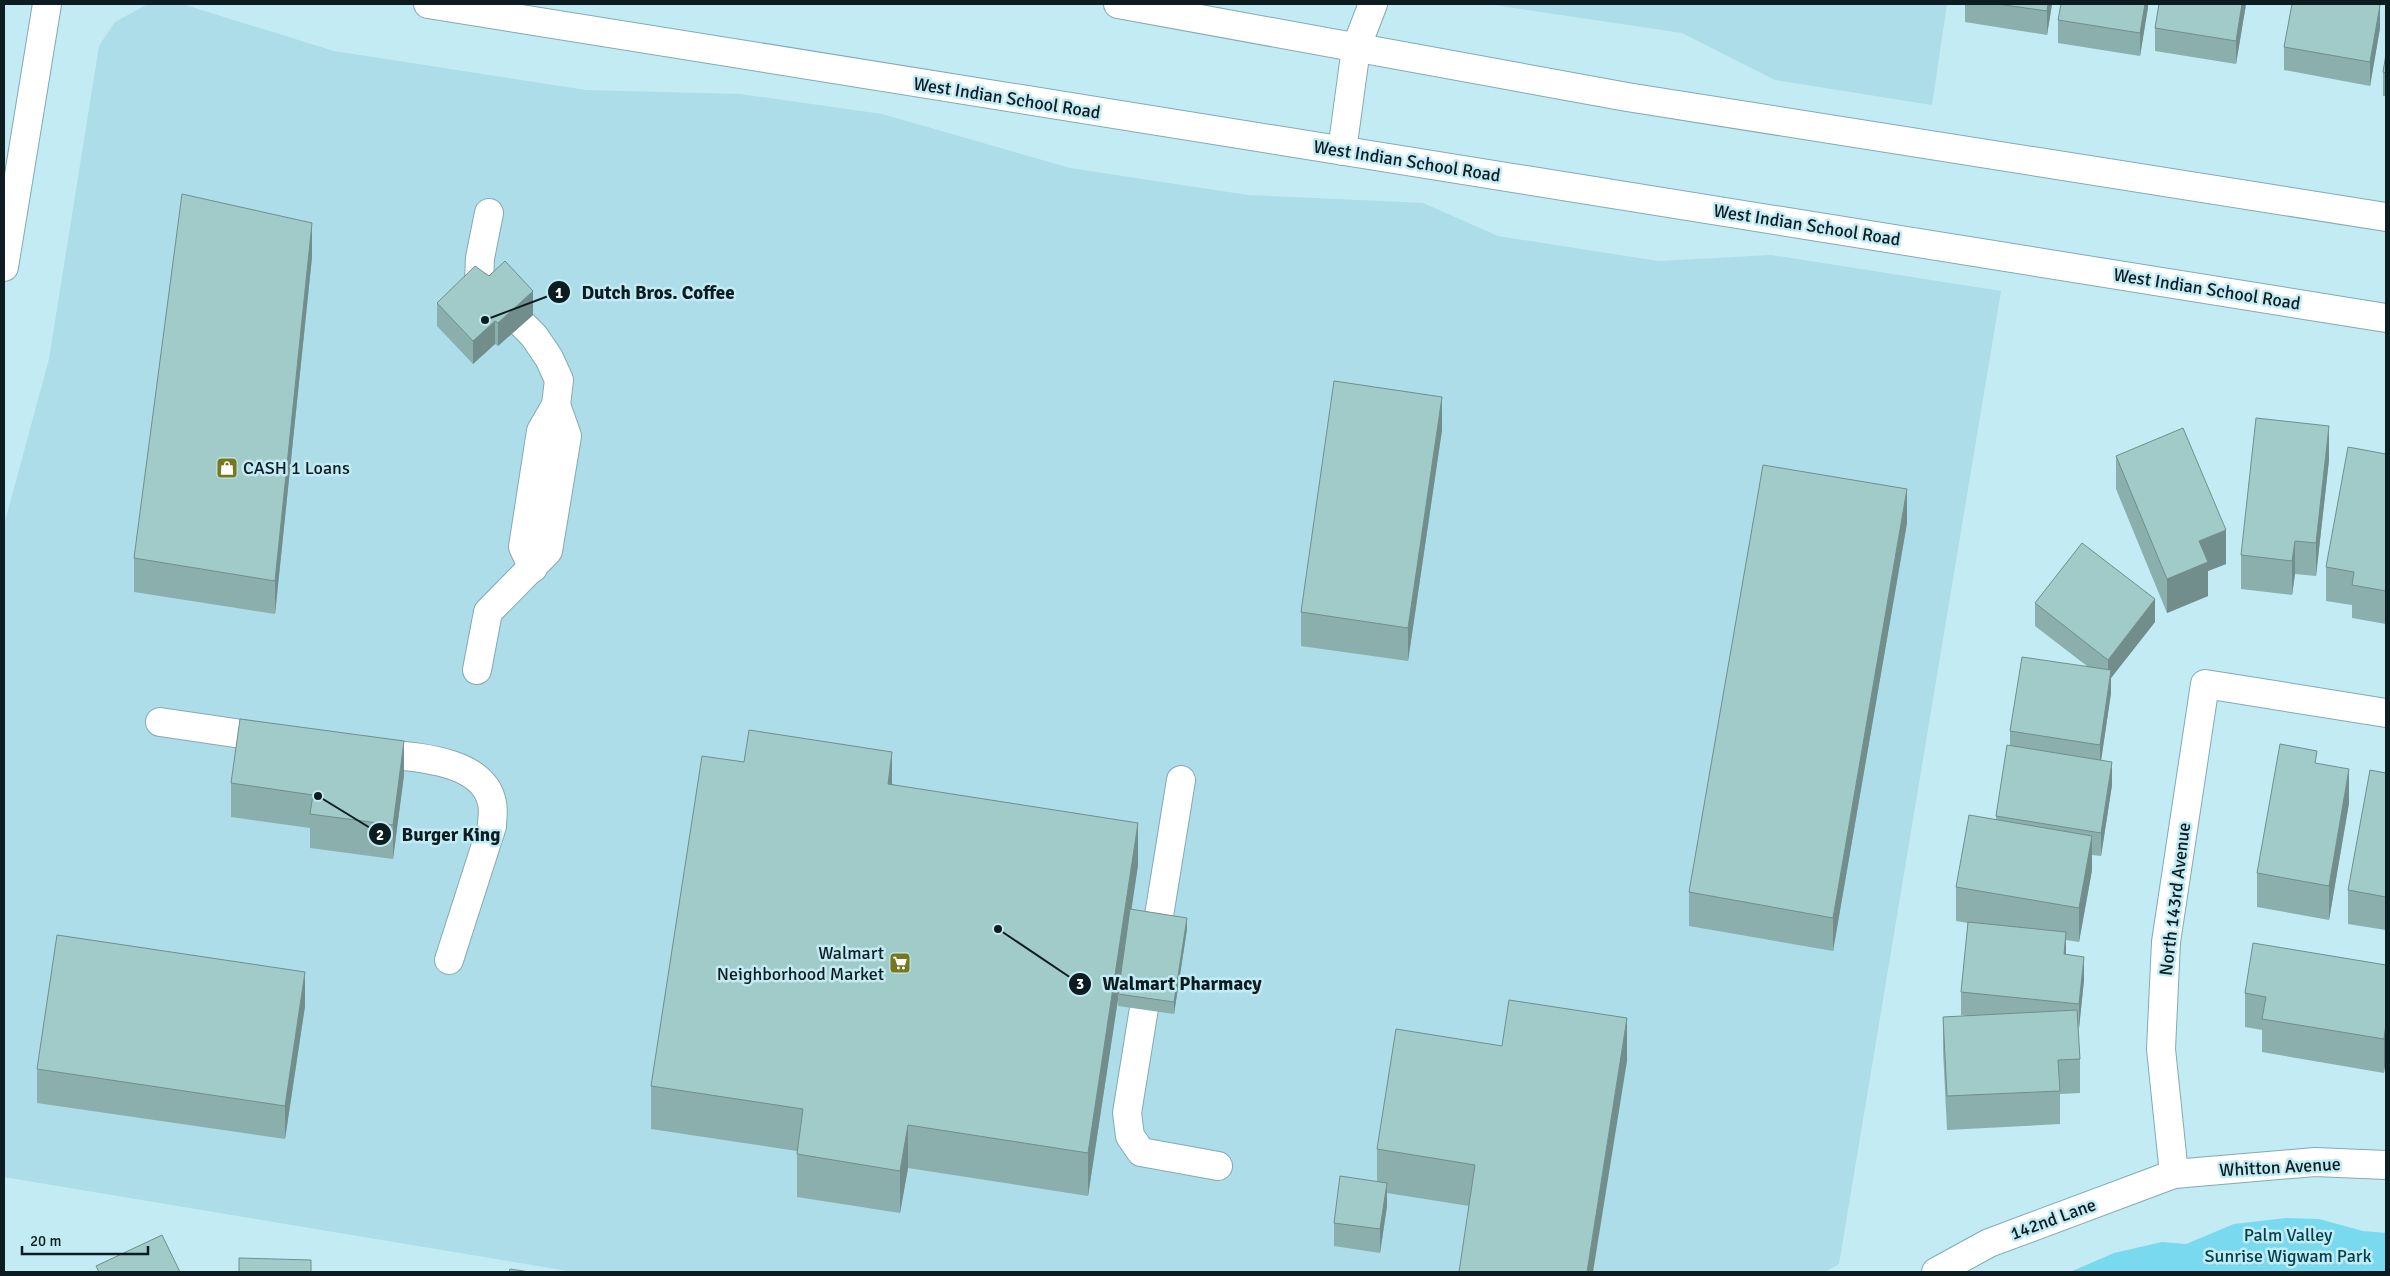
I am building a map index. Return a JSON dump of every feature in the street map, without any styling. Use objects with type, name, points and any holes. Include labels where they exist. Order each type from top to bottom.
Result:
[{"type":"main road","points":[[4,268],[47,4]]},
{"type":"main road","name":"West Indian School Road","points":[[428,4],[2386,318]]},
{"type":"main road","points":[[1118,4],[1637,98],[2386,217]]},
{"type":"main road","points":[[1342,151],[1356,48],[1354,4]]},
{"type":"main road","points":[[1356,48],[1373,4]]},
{"type":"main road","points":[[477,670],[488,612],[533,568],[524,547],[525,537],[541,431],[556,405],[559,380],[549,358],[534,336],[479,280],[480,258],[489,213]]},
{"type":"main road","name":"North 143rd Avenue","points":[[2174,1174],[2161,1049],[2166,942],[2205,684],[2386,713]]},
{"type":"main road","points":[[160,722],[296,742]]},
{"type":"main road","points":[[344,749],[450,764],[469,772],[485,786],[492,803],[492,826],[448,960]]},
{"type":"main road","points":[[1181,780],[1127,1113],[1130,1136],[1141,1152],[1218,1166]]},
{"type":"main road","name":"Whitton Avenue","points":[[2174,1174],[2316,1162],[2386,1165]]},
{"type":"main road","name":"142nd Lane","points":[[1936,1272],[1989,1243],[2174,1174]]},
{"type":"shaded area","points":[[148,4],[182,4],[334,51],[586,90],[740,94],[882,114],[1070,168],[1248,195],[1423,203],[1498,236],[1658,261],[1771,255],[2001,291],[1839,1264],[1825,1272],[574,1272],[4,1177],[4,525],[49,359],[99,46],[115,22]]},
{"type":"shaded area","points":[[1488,4],[1947,4],[1932,105],[1775,80],[1682,33]]},
{"type":"green space","name":"Palm Valley Sunrise Wigwam Park","points":[[2286,1218],[2319,1219],[2363,1231],[2386,1233],[2386,1272],[2070,1272],[2114,1253],[2162,1242],[2186,1244],[2234,1224]]},
{"type":"building","points":[[1997,4],[2048,4],[2047,11]]},
{"type":"building","points":[[2061,4],[2145,4],[2140,33],[2058,20]]},
{"type":"building","points":[[2159,4],[2242,4],[2236,41],[2155,28]]},
{"type":"building","points":[[2292,4],[2380,5],[2370,62],[2284,47]]},
{"type":"building","points":[[2386,54],[2386,73],[2383,72]]},
{"type":"building","points":[[182,194],[312,223],[275,581],[134,558]]},
{"type":"building","points":[[505,261],[533,291],[498,323],[495,321],[473,341],[437,303],[475,266],[489,276]]},
{"type":"building","points":[[1334,381],[1442,397],[1408,628],[1301,612]]},
{"type":"building","points":[[2256,418],[2329,426],[2316,543],[2295,541],[2292,561],[2241,555]]},
{"type":"building","points":[[2183,428],[2226,530],[2199,541],[2208,562],[2167,579],[2116,456]]},
{"type":"building","points":[[2348,447],[2386,454],[2386,591],[2352,585],[2354,572],[2326,567]]},
{"type":"building","points":[[1763,465],[1907,489],[1833,918],[1689,892]]},
{"type":"building","points":[[2082,543],[2155,599],[2108,660],[2035,603]]},
{"type":"building","points":[[2022,657],[2111,670],[2100,745],[2010,731]]},
{"type":"building","points":[[240,719],[404,741],[393,825],[310,814],[313,795],[231,783]]},
{"type":"building","name":"Walmart Neighborhood Market","points":[[749,730],[892,752],[888,784],[1138,823],[1088,1153],[908,1125],[900,1171],[797,1154],[803,1109],[651,1086],[702,756],[744,762]]},
{"type":"building","points":[[2280,744],[2317,751],[2315,763],[2349,769],[2329,886],[2257,873]]},
{"type":"building","points":[[2007,745],[2112,762],[2101,833],[1996,816]]},
{"type":"building","points":[[2370,770],[2386,773],[2386,897],[2348,890]]},
{"type":"building","points":[[1969,815],[2092,836],[2079,908],[1956,887]]},
{"type":"building","points":[[1130,909],[1187,918],[1174,1002],[1118,994]]},
{"type":"building","points":[[1968,922],[2066,932],[2064,954],[2084,957],[2079,1004],[1961,992]]},
{"type":"building","points":[[57,935],[305,972],[285,1106],[37,1069]]},
{"type":"building","points":[[2253,943],[2386,965],[2386,1023],[2384,1039],[2262,1019],[2266,997],[2245,993]]},
{"type":"building","points":[[1509,1000],[1627,1018],[1587,1272],[1459,1272],[1475,1165],[1377,1149],[1396,1029],[1502,1046]]},
{"type":"building","points":[[2077,1010],[2080,1059],[2058,1060],[2060,1091],[1947,1096],[1943,1017]]},
{"type":"building","points":[[1340,1176],[1387,1183],[1380,1229],[1334,1223]]},
{"type":"building","points":[[162,1235],[180,1272],[99,1272],[96,1266]]},
{"type":"building","points":[[239,1258],[311,1260],[311,1272],[239,1272]]},
{"type":"building","points":[[510,1269],[530,1272],[509,1272]]},
{"type":"place","name":"Dutch Bros. Coffee","points":[[485,320]]},
{"type":"place","name":"CASH 1 Loans","points":[[227,468]]},
{"type":"place","name":"Burger King","points":[[318,796]]},
{"type":"place","name":"Walmart Pharmacy","points":[[998,929]]},
{"type":"place","name":"Walmart Neighborhood Market","points":[[900,963]]}]
